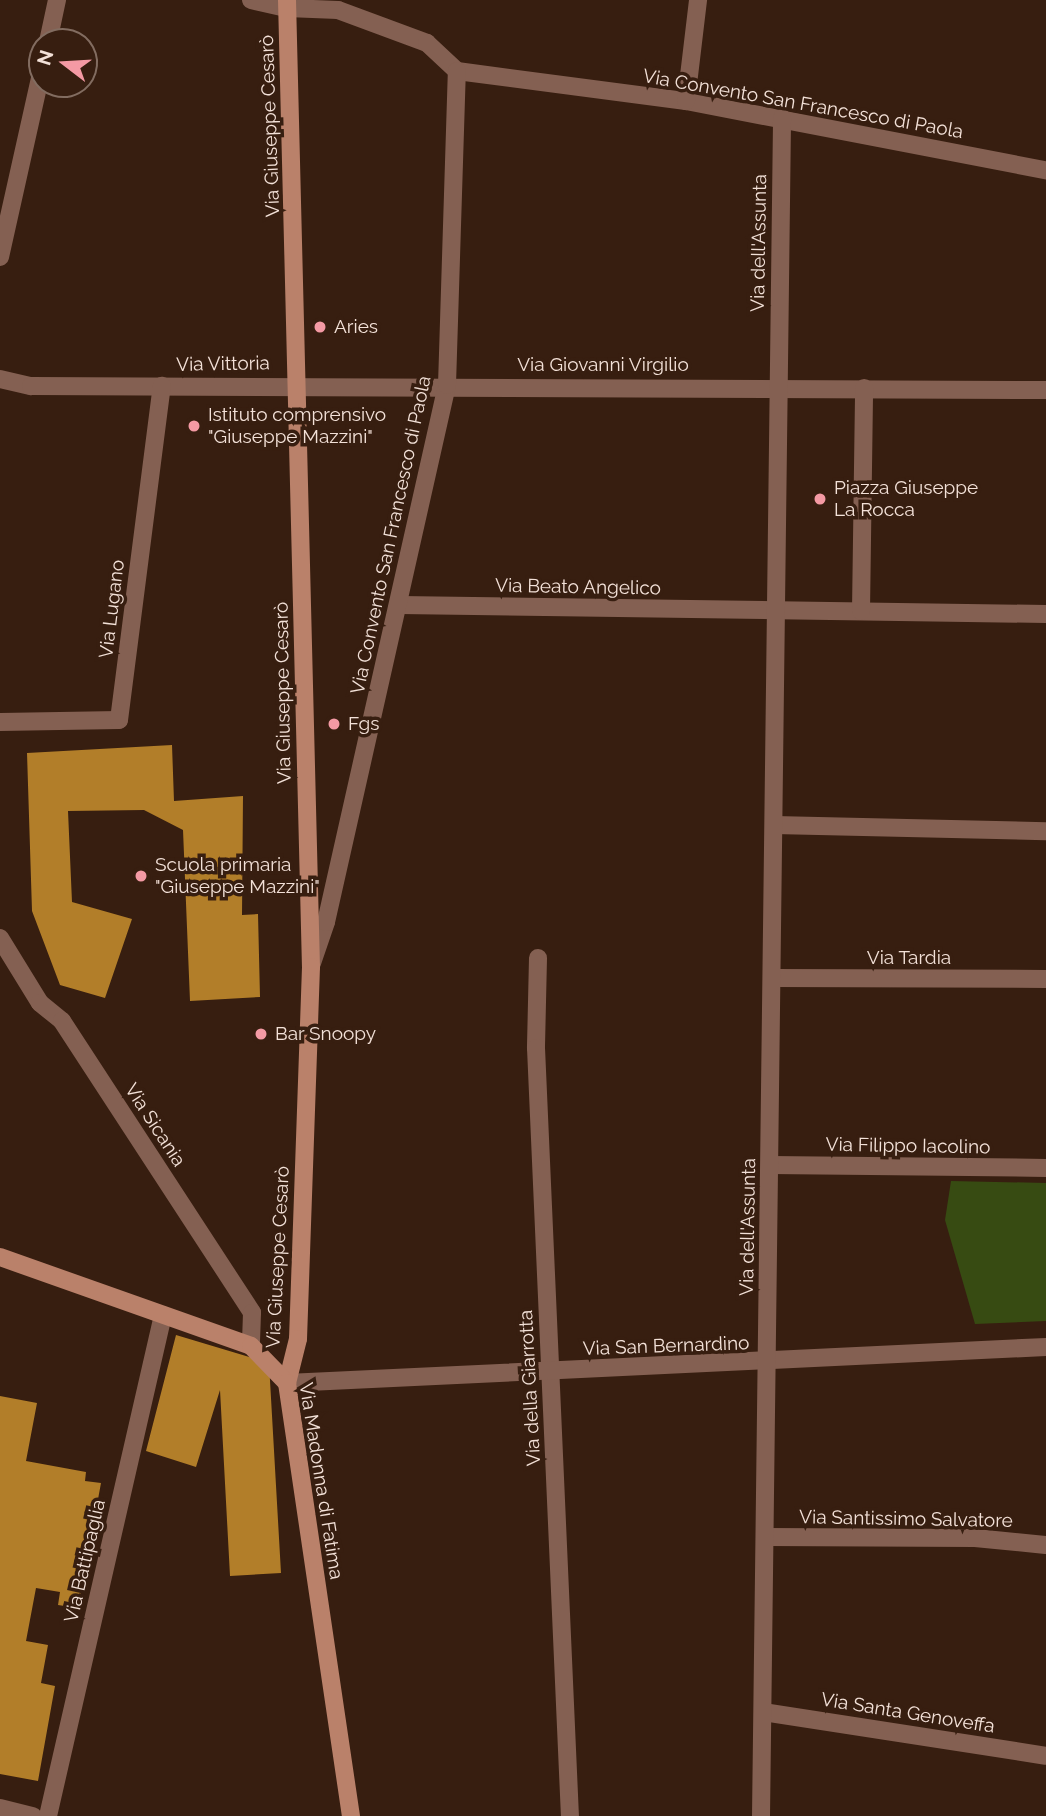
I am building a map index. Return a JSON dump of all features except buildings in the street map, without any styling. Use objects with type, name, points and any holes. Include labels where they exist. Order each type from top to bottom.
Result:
[{"type":"street","points":[[51,28],[57,0]]},
{"type":"street","points":[[251,0],[338,10],[427,44],[457,71]]},
{"type":"street","points":[[686,101],[698,0]]},
{"type":"street","name":"Via Giuseppe Cesarò","points":[[287,4],[311,967],[298,1339],[287,1383]]},
{"type":"street","name":"Via Convento San Francesco di Paola","points":[[311,967],[327,922],[400,605],[447,385],[457,71],[686,101],[1046,170]]},
{"type":"street","points":[[0,257],[36,98]]},
{"type":"street","name":"Via dell'Assunta","points":[[761,1816],[782,118]]},
{"type":"street","name":"Via Giovanni Virgilio","points":[[447,385],[758,387],[779,378],[864,388],[1046,390]]},
{"type":"street","name":"Via Vittoria","points":[[0,379],[31,386],[297,383],[447,385]]},
{"type":"street","name":"Via Lugano","points":[[0,722],[119,720],[162,386]]},
{"type":"street","points":[[861,611],[864,388]]},
{"type":"street","name":"Via Beato Angelico","points":[[400,605],[1046,614]]},
{"type":"street","points":[[774,825],[1046,831]]},
{"type":"street","name":"Via Sicania","points":[[0,938],[40,1003],[62,1021],[252,1312],[251,1346]]},
{"type":"street","name":"Via della Giarrotta","points":[[538,958],[536,1048],[570,1816]]},
{"type":"street","name":"Via Tardia","points":[[772,978],[1046,979]]},
{"type":"street","name":"Via Filippo Iacolino","points":[[770,1165],[1046,1168]]},
{"type":"street","name":"Via Madonna di Fatima","points":[[0,1257],[251,1346],[287,1383],[351,1816]]},
{"type":"street","name":"Via Battipaglia","points":[[48,1816],[163,1315]]},
{"type":"street","name":"Via San Bernardino","points":[[287,1383],[768,1363],[1046,1347]]},
{"type":"street","name":"Via Santissimo Salvatore","points":[[766,1536],[975,1538],[1046,1545]]},
{"type":"street","name":"Via Santa Genoveffa","points":[[763,1712],[1046,1756]]},
{"type":"street","points":[[0,1808],[33,1816]]},
{"type":"green space","points":[[951,1181],[1046,1183],[1046,1321],[975,1324],[945,1220]]},
{"type":"place","name":"Aries","points":[[320,327]]},
{"type":"place","name":"Istituto comprensivo \"Giuseppe Mazzini\"","points":[[194,426]]},
{"type":"place","name":"Piazza Giuseppe La Rocca","points":[[820,499]]},
{"type":"place","name":"Fgs","points":[[334,724]]},
{"type":"place","name":"Scuola primaria \"Giuseppe Mazzini\"","points":[[141,876]]},
{"type":"place","name":"Bar Snoopy","points":[[261,1034]]}]
